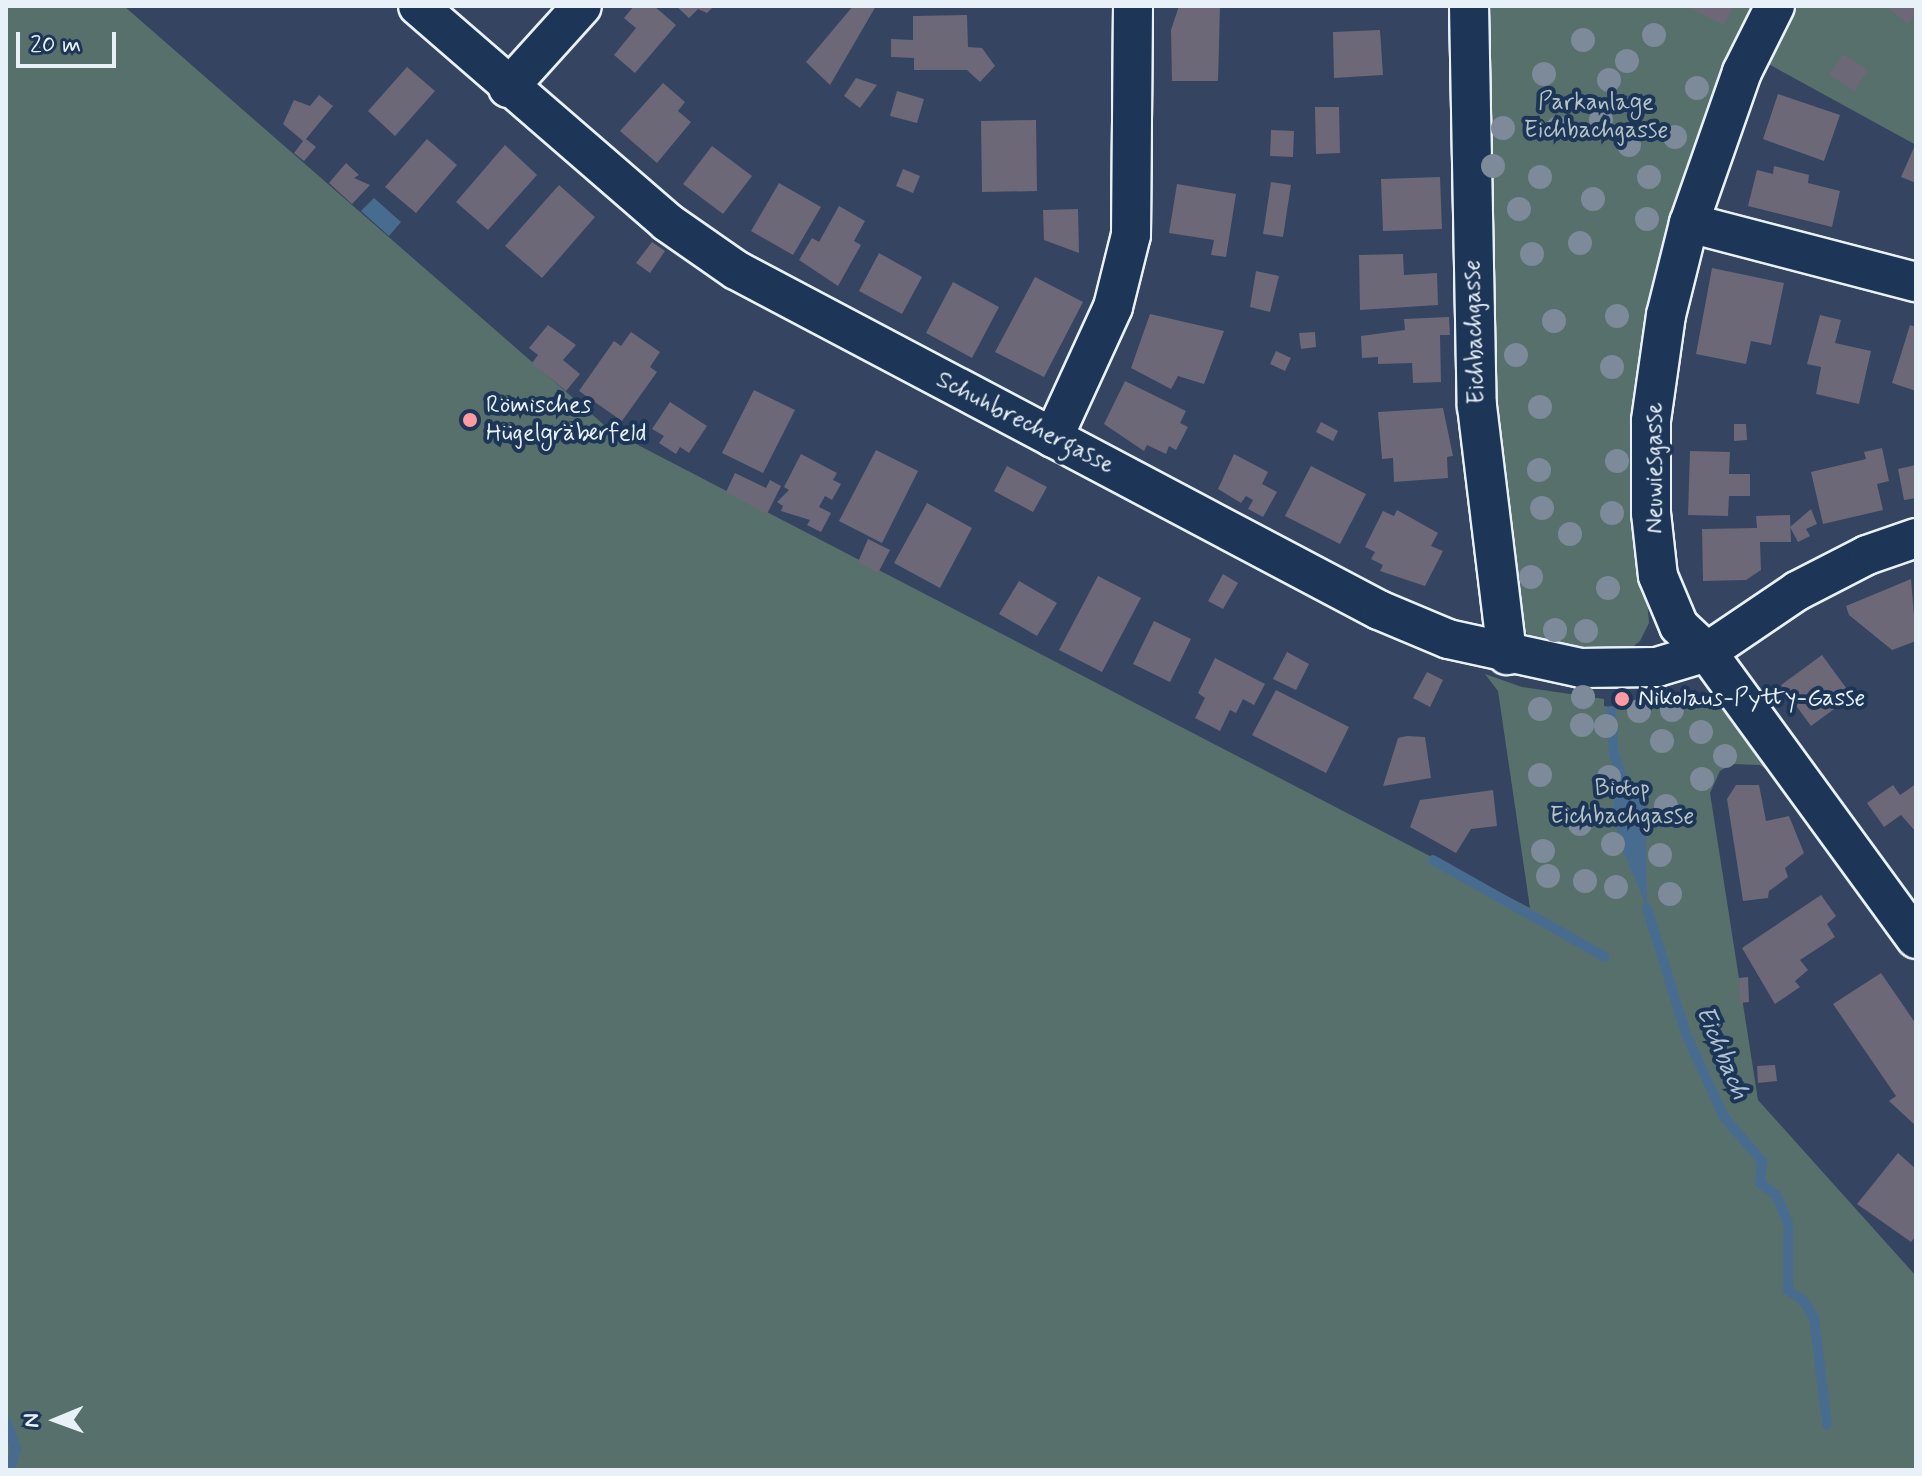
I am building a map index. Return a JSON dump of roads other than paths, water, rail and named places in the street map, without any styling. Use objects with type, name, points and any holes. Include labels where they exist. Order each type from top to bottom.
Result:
[{"type":"street","name":"Schuhbrechergasse","points":[[418,6],[508,88],[667,222],[736,270],[1379,610],[1448,639],[1507,655],[1630,671],[1707,652]]},
{"type":"street","points":[[508,88],[582,6]]},
{"type":"street","points":[[1053,438],[1113,307],[1131,235],[1133,6]]},
{"type":"street","name":"Eichbachgasse","points":[[1469,6],[1477,406],[1507,655]]},
{"type":"street","name":"Neuwiesgasse","points":[[1707,652],[1679,626],[1666,602],[1651,513],[1651,421],[1666,315],[1689,223],[1742,72],[1775,6]]},
{"type":"street","points":[[1689,223],[1916,282]]},
{"type":"street","points":[[1916,538],[1867,555],[1797,591],[1707,652],[1916,939]]},
{"type":"water","points":[[374,198],[401,222],[389,236],[361,211]]},
{"type":"water","points":[[1627,791],[1639,793],[1646,806],[1647,908],[1619,840],[1613,804],[1616,795]]},
{"type":"waterway","name":"Eichbach","points":[[1611,711],[1614,754],[1627,791]]},
{"type":"waterway","points":[[1433,860],[1605,957]]},
{"type":"waterway","name":"Eichbach","points":[[1647,908],[1686,1034],[1724,1117],[1762,1161],[1760,1183],[1777,1196],[1788,1223],[1788,1290],[1804,1301],[1814,1318],[1827,1424]]},
{"type":"waterway","points":[[6,1421],[16,1449],[10,1470]]},
{"type":"place","name":"Römisches Hügelgräberfeld","points":[[470,420]]},
{"type":"place","name":"Nikolaus-Pytty-Gasse","points":[[1622,699]]},
{"type":"park label","name":"Parkanlage Eichbachgasse","points":[[1596,117]]},
{"type":"park label","name":"Biotop Eichbachgasse","points":[[1622,803]]}]
